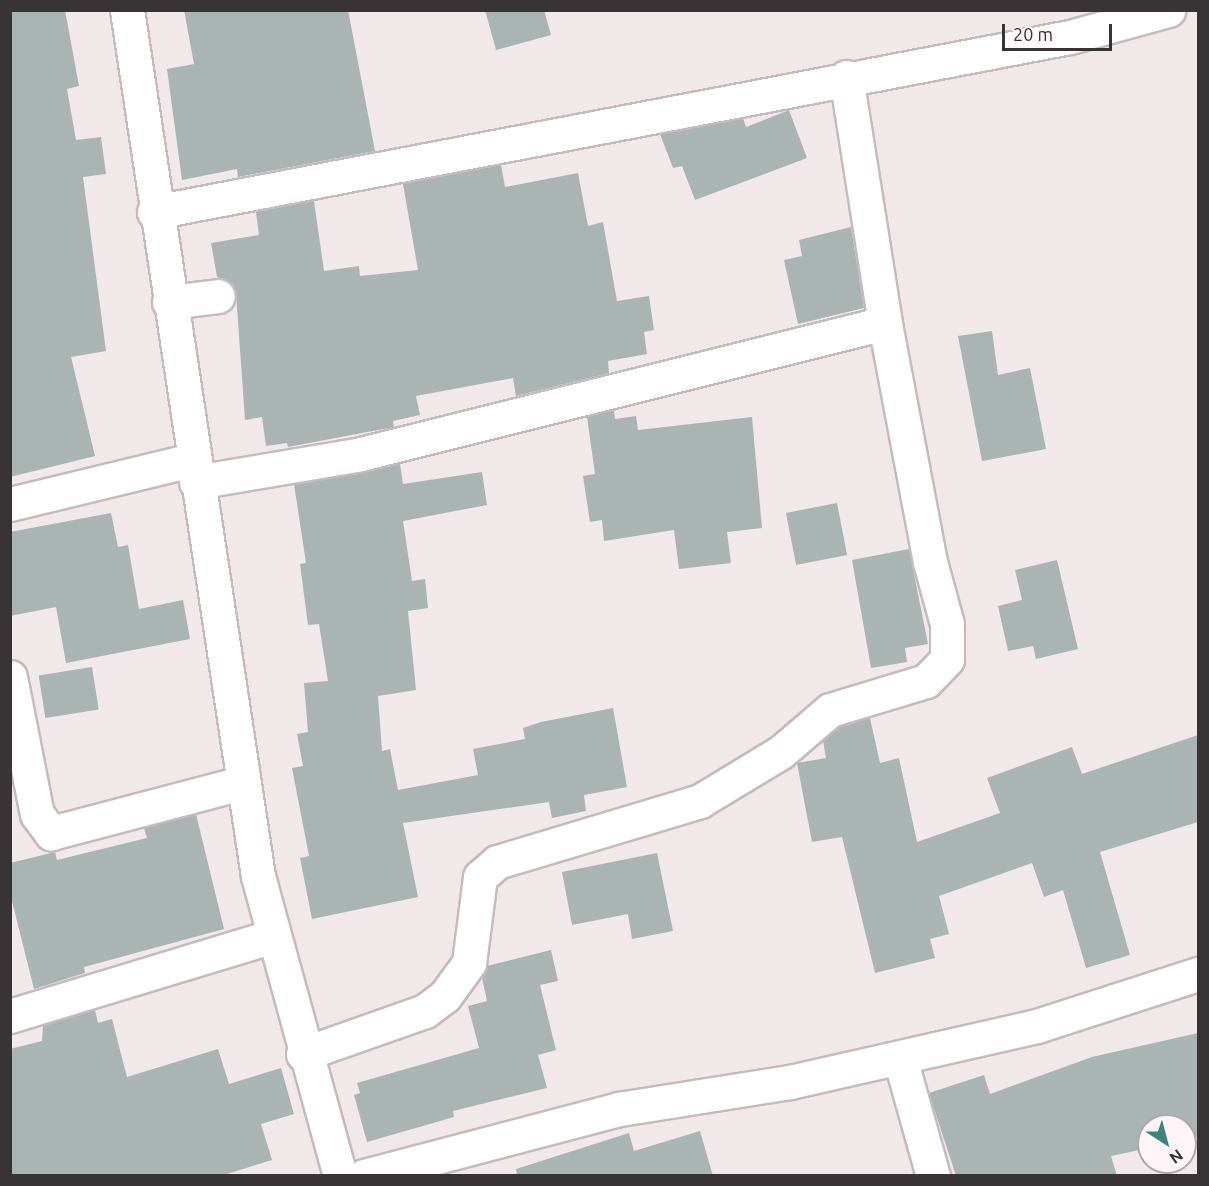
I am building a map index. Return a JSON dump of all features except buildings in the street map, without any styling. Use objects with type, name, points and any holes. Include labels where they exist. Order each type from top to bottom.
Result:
[{"type":"street","points":[[127,10],[154,212],[241,783],[270,937],[340,1176]]},
{"type":"street","points":[[154,212],[846,77],[1070,37],[1167,10]]},
{"type":"street","points":[[303,1054],[425,1011],[445,996],[469,963],[480,877],[497,861],[700,801],[782,752],[830,710],[926,681],[939,672],[948,652],[947,624],[930,562],[885,323],[846,77]]},
{"type":"street","points":[[169,302],[218,296]]},
{"type":"street","points":[[10,504],[194,471],[361,454],[885,323]]},
{"type":"street","points":[[10,677],[37,814],[51,832],[241,783]]},
{"type":"street","points":[[10,1016],[270,937]]},
{"type":"street","points":[[364,1176],[619,1109],[790,1082],[900,1058],[1120,1004],[1198,974]]},
{"type":"street","points":[[900,1058],[933,1176]]}]
